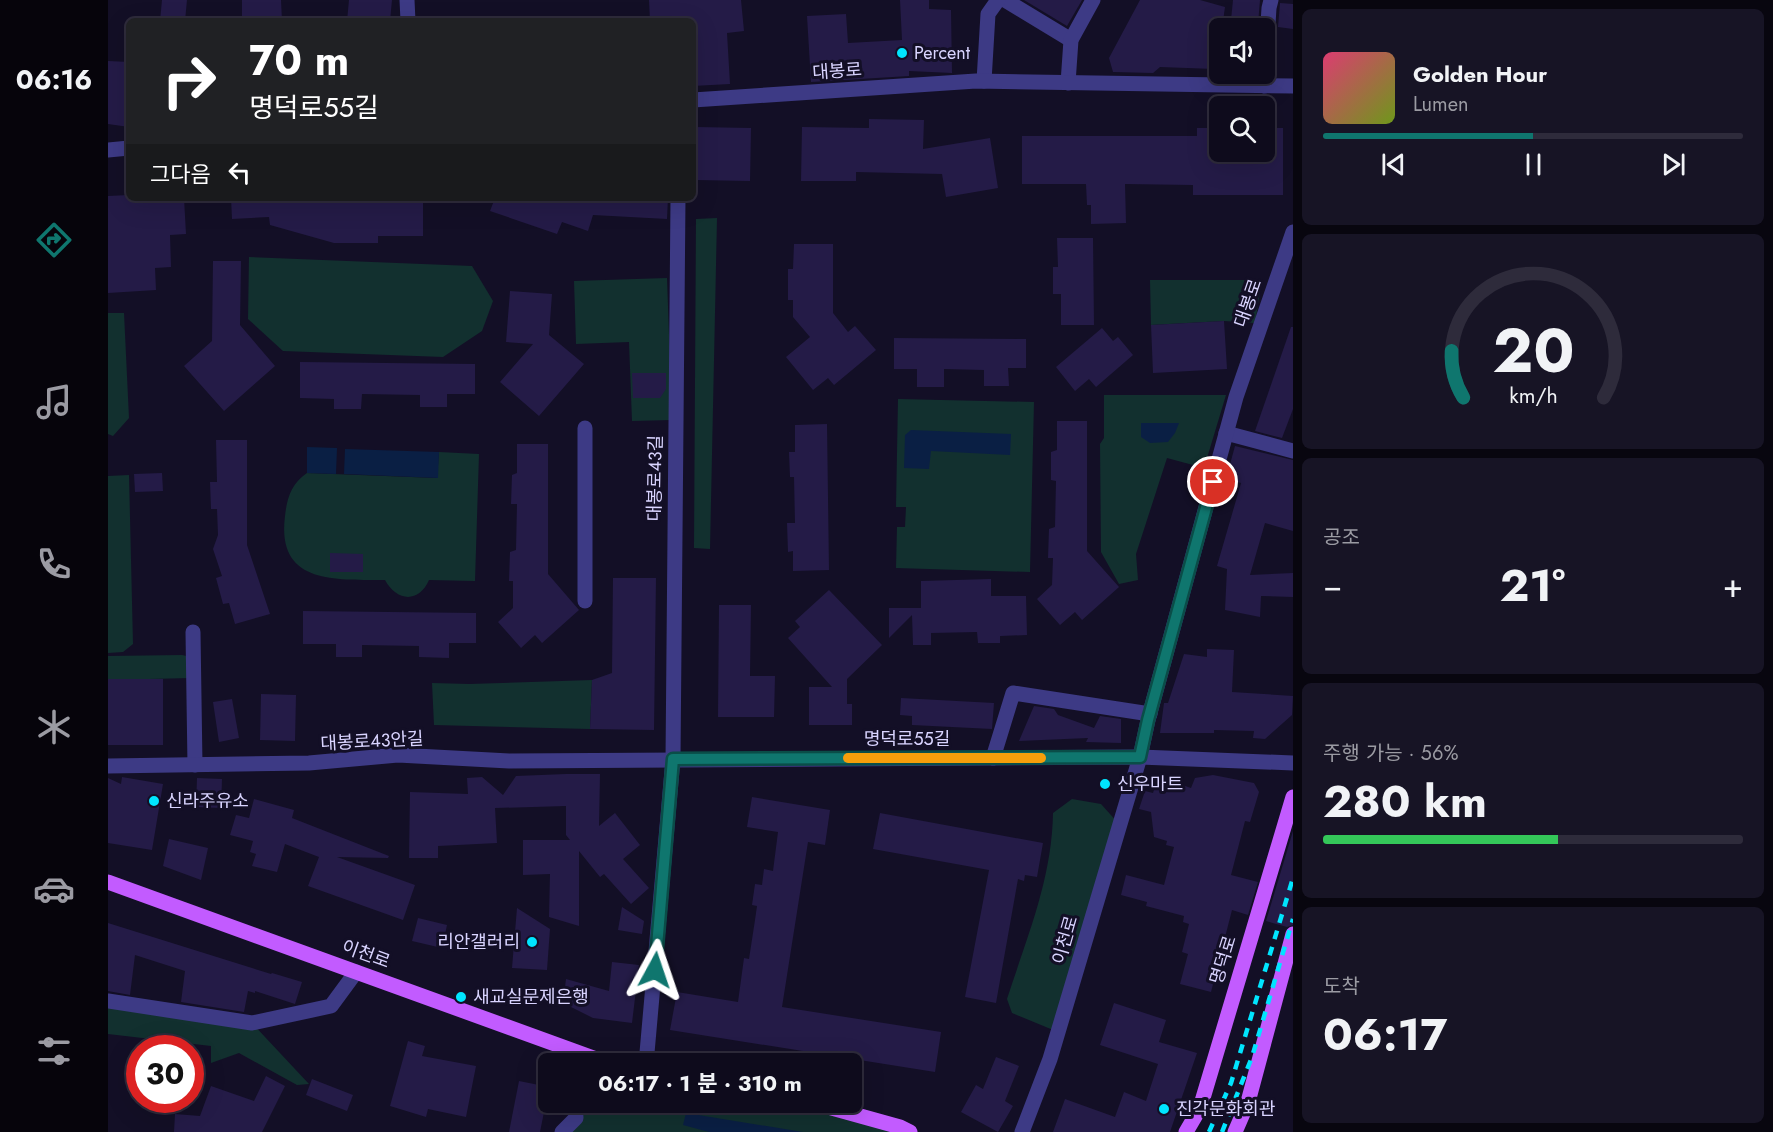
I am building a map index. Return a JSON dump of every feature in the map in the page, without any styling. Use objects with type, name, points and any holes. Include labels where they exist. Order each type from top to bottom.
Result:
[{"type":"main road","name":"명덕로","points":[[1186,1132],[1200,1108],[1293,797]]},
{"type":"main road","name":"이천로","points":[[108,882],[581,1053]]},
{"type":"main road","points":[[1243,1132],[1248,1102],[1293,934]]},
{"type":"main road","points":[[1235,1132],[1248,1102]]},
{"type":"main road","points":[[850,1113],[910,1132]]},
{"type":"street","points":[[407,0],[408,18]]},
{"type":"street","points":[[984,81],[988,14],[998,0]]},
{"type":"street","points":[[1005,0],[1071,40]]},
{"type":"street","points":[[1068,83],[1071,40],[1093,0]]},
{"type":"street","points":[[1264,86],[1271,0]]},
{"type":"street","name":"대봉로","points":[[696,100],[984,81],[1293,86]]},
{"type":"street","points":[[108,150],[126,148]]},
{"type":"street","name":"대봉로43길","points":[[647,1053],[673,759],[678,201]]},
{"type":"street","name":"대봉로","points":[[1226,433],[1239,387],[1293,232]]},
{"type":"street","points":[[585,428],[585,601]]},
{"type":"street","points":[[1140,757],[1226,433],[1293,451]]},
{"type":"street","points":[[193,632],[195,765]]},
{"type":"street","points":[[993,758],[1013,693],[1150,714]]},
{"type":"street","name":"대봉로43안길","points":[[108,766],[309,764],[398,756],[509,761],[673,759]]},
{"type":"street","name":"명덕로55길","points":[[673,759],[1140,757],[1293,763]]},
{"type":"street","name":"이천로","points":[[1022,1132],[1050,1059],[1140,757]]},
{"type":"street","points":[[108,1001],[252,1023],[332,1006],[356,972]]},
{"type":"street","points":[[561,1132],[576,1118],[576,1113]]},
{"type":"green space","points":[[717,218],[710,549],[694,548],[696,219]]},
{"type":"green space","points":[[249,257],[472,266],[493,301],[482,331],[443,357],[283,351],[248,319]]},
{"type":"green space","points":[[667,278],[672,420],[632,421],[629,342],[576,344],[574,281]]},
{"type":"green space","points":[[1150,280],[1262,280],[1255,323],[1224,321],[1151,325]]},
{"type":"green space","points":[[108,313],[124,313],[129,418],[113,436],[108,434]]},
{"type":"green space","points":[[1104,395],[1226,395],[1204,468],[1167,458],[1136,554],[1138,580],[1119,584],[1101,552],[1100,444],[1104,438]]},
{"type":"green space","points":[[898,399],[1034,402],[1030,572],[896,568],[897,527],[905,527],[906,507],[896,507]]},
{"type":"green space","points":[[439,452],[479,454],[475,581],[429,580],[420,593],[408,597],[396,593],[385,580],[330,578],[314,574],[300,567],[290,555],[285,539],[287,503],[294,487],[307,473],[437,478]]},
{"type":"green space","points":[[129,475],[133,644],[123,652],[108,653],[108,476]]},
{"type":"green space","points":[[182,655],[191,657],[191,678],[108,680],[108,656]]},
{"type":"green space","points":[[592,680],[590,729],[434,725],[432,683]]},
{"type":"green space","points":[[1072,799],[1101,804],[1119,824],[1058,1032],[1012,1013],[1007,999],[1043,885],[1052,837],[1053,813]]},
{"type":"green space","points":[[108,1002],[252,1023],[309,1084],[297,1085],[239,1053],[211,1063],[211,1046],[204,1045],[204,1035],[126,1036],[108,1034]]},
{"type":"green space","points":[[570,1113],[844,1113],[910,1132],[562,1132]]},
{"type":"water","points":[[1141,423],[1179,423],[1168,442],[1150,443],[1141,437]]},
{"type":"water","points":[[911,430],[1011,434],[1010,455],[931,451],[929,469],[904,468],[905,435]]},
{"type":"water","points":[[307,447],[337,448],[336,474],[307,473]]},
{"type":"water","points":[[345,449],[439,452],[438,478],[344,474]]},
{"type":"water","points":[[686,1113],[803,1132],[709,1132],[683,1125]]},
{"type":"building","points":[[162,0],[187,0],[185,18],[160,18]]},
{"type":"building","points":[[242,0],[281,0],[282,18],[242,18]]},
{"type":"building","points":[[349,0],[392,0],[390,18],[347,18]]},
{"type":"building","points":[[649,0],[741,0],[744,31],[727,33],[730,84],[696,86],[696,18],[650,18]]},
{"type":"building","points":[[900,0],[929,0],[929,9],[951,10],[952,73],[909,71],[909,76],[811,82],[807,16],[846,14],[848,43],[902,40]]},
{"type":"building","points":[[1024,0],[1082,0],[1067,26]]},
{"type":"building","points":[[1140,0],[1200,0],[1225,7],[1223,18],[1209,18],[1209,69],[1160,67],[1153,73],[1113,72],[1109,58]]},
{"type":"building","points":[[1233,0],[1260,0],[1258,18],[1231,18]]},
{"type":"building","points":[[1280,3],[1293,4],[1293,29],[1278,27]]},
{"type":"building","points":[[108,61],[126,62],[126,127],[108,124]]},
{"type":"building","points":[[869,119],[924,120],[923,149],[990,138],[998,188],[946,197],[942,174],[856,172],[856,181],[801,181],[802,127],[869,128]]},
{"type":"building","points":[[696,127],[751,128],[750,181],[696,180]]},
{"type":"building","points":[[1197,128],[1209,128],[1209,162],[1275,162],[1275,128],[1283,128],[1283,195],[1193,195],[1193,185],[1125,184],[1126,223],[1091,224],[1091,205],[1087,205],[1086,184],[1022,184],[1022,136],[1197,136]]},
{"type":"building","points":[[126,195],[126,201],[184,201],[186,234],[170,235],[171,267],[155,268],[156,290],[108,293],[108,196]]},
{"type":"building","points":[[231,201],[423,201],[423,236],[378,236],[378,243],[334,243],[270,225],[269,217],[232,219]]},
{"type":"building","points":[[494,201],[668,201],[667,219],[593,215],[588,231],[562,222],[557,234],[490,211]]},
{"type":"building","points":[[1057,238],[1093,238],[1094,325],[1061,325],[1061,294],[1053,294],[1053,267],[1058,267]]},
{"type":"building","points":[[794,244],[833,244],[833,313],[848,332],[855,326],[876,350],[834,385],[828,378],[813,390],[786,357],[810,337],[793,317],[793,300],[788,300],[788,269],[793,269]]},
{"type":"building","points":[[213,261],[241,261],[240,325],[275,366],[224,411],[184,366],[212,341]]},
{"type":"building","points":[[510,291],[552,294],[549,335],[584,364],[539,416],[500,382],[533,344],[506,342]]},
{"type":"building","points":[[1224,321],[1227,369],[1153,373],[1151,325]]},
{"type":"building","points":[[1291,327],[1293,327],[1293,409],[1282,438],[1255,431]]},
{"type":"building","points":[[1102,328],[1113,341],[1118,337],[1133,355],[1096,387],[1089,379],[1075,391],[1056,367]]},
{"type":"building","points":[[894,338],[1026,339],[1026,368],[1008,368],[1009,386],[984,386],[984,370],[944,369],[944,387],[917,387],[917,369],[894,369]]},
{"type":"building","points":[[300,362],[475,364],[475,394],[447,394],[447,407],[420,407],[420,395],[362,394],[361,409],[334,409],[334,399],[300,398]]},
{"type":"building","points":[[632,373],[666,373],[666,389],[660,398],[633,398]]},
{"type":"building","points":[[1057,421],[1087,421],[1087,551],[1119,587],[1082,620],[1075,612],[1060,625],[1037,599],[1052,585],[1053,558],[1048,558],[1049,529],[1055,527],[1056,481],[1051,480],[1051,452],[1057,450]]},
{"type":"building","points":[[827,424],[829,570],[793,571],[793,551],[788,552],[787,523],[795,523],[794,477],[790,477],[789,452],[795,452],[795,425]]},
{"type":"building","points":[[216,440],[247,440],[247,545],[270,614],[235,624],[229,603],[223,604],[216,578],[222,576],[213,549],[218,535],[217,509],[211,509],[210,482],[217,482]]},
{"type":"building","points":[[517,444],[548,444],[548,574],[579,610],[542,643],[535,635],[521,648],[498,622],[513,608],[513,581],[509,581],[510,552],[516,550],[517,504],[511,504],[512,475],[517,473]]},
{"type":"building","points":[[1235,446],[1293,460],[1293,531],[1265,523],[1250,575],[1293,573],[1293,597],[1261,596],[1260,617],[1225,610],[1227,569],[1217,566],[1241,483],[1226,479]]},
{"type":"building","points":[[162,473],[163,491],[135,492],[134,474]]},
{"type":"building","points":[[330,553],[363,554],[363,572],[330,572]]},
{"type":"building","points":[[613,578],[656,578],[654,730],[590,729],[592,680],[612,673]]},
{"type":"building","points":[[991,579],[991,596],[1026,596],[1027,635],[1000,636],[1000,643],[978,643],[977,632],[931,633],[931,645],[913,645],[912,615],[889,638],[889,608],[921,608],[921,581]]},
{"type":"building","points":[[829,590],[882,645],[847,679],[847,704],[852,704],[852,725],[809,725],[809,687],[832,687],[788,638],[800,627],[795,621]]},
{"type":"building","points":[[719,605],[751,605],[750,676],[775,676],[774,717],[718,717]]},
{"type":"building","points":[[303,611],[476,613],[476,643],[449,643],[449,658],[419,657],[419,646],[362,645],[362,657],[336,657],[336,644],[303,644]]},
{"type":"building","points":[[1207,649],[1234,650],[1232,692],[1293,696],[1292,715],[1265,739],[1253,738],[1254,731],[1214,730],[1214,733],[1160,733],[1164,703],[1168,703],[1184,654],[1207,657]]},
{"type":"building","points":[[108,679],[163,679],[163,745],[108,745]]},
{"type":"building","points":[[261,694],[296,695],[295,741],[260,740]]},
{"type":"building","points":[[901,698],[994,703],[992,729],[912,725],[912,716],[900,715]]},
{"type":"building","points":[[232,699],[239,738],[219,742],[213,702]]},
{"type":"building","points":[[1034,706],[1054,709],[1058,715],[1094,728],[1100,716],[1121,719],[1121,743],[1086,742],[1088,738],[1019,741]]},
{"type":"building","points":[[600,774],[599,826],[615,813],[640,845],[623,859],[649,888],[631,904],[604,874],[600,877],[579,851],[579,926],[549,917],[550,874],[523,875],[523,840],[570,840],[566,835],[566,806],[495,808],[497,843],[438,846],[438,858],[409,858],[410,792],[468,794],[467,778],[482,777],[503,795],[516,776]]},
{"type":"building","points":[[1213,775],[1254,783],[1259,792],[1250,822],[1245,821],[1231,875],[1258,882],[1248,915],[1232,910],[1211,992],[1180,984],[1188,954],[1182,952],[1189,924],[1183,922],[1184,916],[1146,906],[1147,902],[1121,895],[1126,875],[1164,885],[1174,847],[1166,845],[1167,841],[1154,837],[1151,812],[1139,809],[1145,791],[1153,793],[1158,777],[1191,788],[1195,778]]},
{"type":"building","points":[[122,777],[163,784],[152,850],[108,843],[108,778],[121,784]]},
{"type":"building","points":[[197,778],[222,779],[221,808],[196,807]]},
{"type":"building","points":[[752,797],[830,810],[825,845],[808,842],[782,1007],[941,1032],[935,1072],[862,1060],[862,1053],[815,1053],[670,1030],[677,992],[738,1002],[744,958],[749,959],[755,920],[757,906],[752,905],[755,884],[762,885],[764,869],[773,871],[778,832],[747,827]]},
{"type":"building","points":[[254,799],[294,810],[292,818],[389,856],[388,858],[337,857],[415,885],[403,920],[308,886],[319,857],[285,844],[277,872],[252,866],[256,854],[250,852],[253,841],[230,835],[236,815],[249,818]]},
{"type":"building","points":[[880,813],[1043,843],[1037,877],[1025,875],[1024,881],[1018,879],[996,1003],[965,997],[989,870],[873,849]]},
{"type":"building","points":[[1293,831],[1293,925],[1287,927],[1266,921]]},
{"type":"building","points":[[169,839],[208,848],[201,880],[163,866]]},
{"type":"building","points":[[622,907],[644,921],[642,934],[618,930]]},
{"type":"building","points":[[517,908],[550,929],[547,970],[512,968]]},
{"type":"building","points":[[418,918],[447,925],[442,948],[412,941]]},
{"type":"building","points":[[108,923],[302,982],[295,1004],[255,991],[255,993],[248,991],[244,1012],[181,1002],[185,971],[135,955],[130,995],[108,991]]},
{"type":"building","points":[[612,962],[639,965],[632,1023],[593,1018],[563,1003],[566,979],[609,991]]},
{"type":"building","points":[[1114,1003],[1166,1020],[1159,1042],[1197,1053],[1170,1132],[1053,1132],[1065,1099],[1115,1117],[1124,1092],[1146,1101],[1158,1064],[1100,1045]]},
{"type":"building","points":[[408,1041],[425,1046],[422,1056],[476,1066],[466,1117],[428,1109],[426,1117],[390,1106]]},
{"type":"building","points":[[996,1057],[1019,1066],[1005,1101],[1013,1106],[998,1132],[961,1112],[976,1085],[983,1089]]},
{"type":"building","points":[[266,1076],[285,1086],[262,1132],[174,1132],[175,1114],[200,1116],[204,1113],[204,1105],[211,1086],[254,1101]]},
{"type":"building","points":[[312,1079],[353,1095],[347,1111],[306,1095]]},
{"type":"building","points":[[519,1081],[538,1085],[538,1113],[544,1113],[540,1132],[509,1132]]},
{"type":"railway","points":[[1209,1132],[1231,1083],[1293,878]]},
{"type":"railway","points":[[1222,1132],[1252,1057],[1293,919]]},
{"type":"slow traffic","points":[[848,758],[1041,758]]},
{"type":"place","name":"Percent","points":[[902,53]]},
{"type":"place","name":"신우마트","points":[[1105,784]]},
{"type":"place","name":"신라주유소","points":[[154,801]]},
{"type":"place","name":"리안갤러리","points":[[532,942]]},
{"type":"place","name":"새교실문제은행","points":[[461,997]]},
{"type":"place","name":"진각문화회관","points":[[1164,1109]]},
{"type":"route","points":[[655,970],[673,759],[1140,757],[1213,482]]}]
